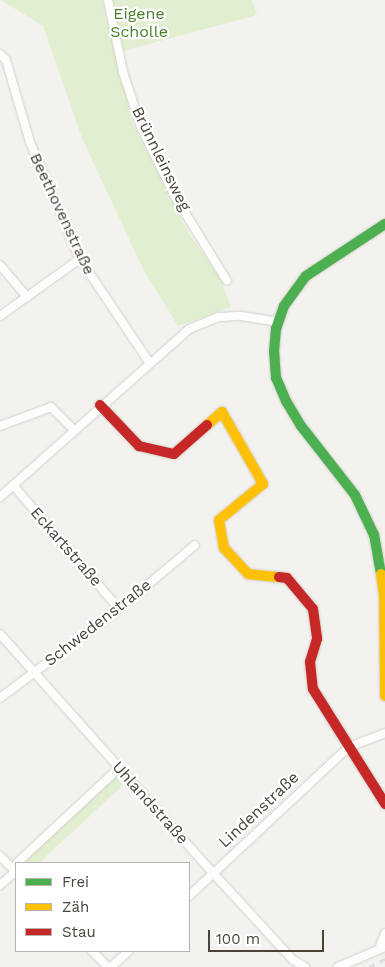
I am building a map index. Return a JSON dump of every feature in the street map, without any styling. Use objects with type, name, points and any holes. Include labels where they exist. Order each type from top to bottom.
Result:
[{"type":"street","name":"Brünnleinsweg","points":[[108,0],[123,72],[142,127],[176,198],[227,281]]},
{"type":"street","name":"Beethovenstraße","points":[[0,54],[6,60],[30,142],[80,259],[149,362]]},
{"type":"street","points":[[385,224],[306,276],[284,306],[278,322],[274,352],[276,378],[286,401],[301,426],[355,495],[382,552],[385,696]]},
{"type":"street","points":[[0,316],[80,259]]},
{"type":"street","points":[[0,265],[27,297]]},
{"type":"street","points":[[0,497],[149,362],[203,322],[240,316],[278,322]]},
{"type":"street","points":[[100,405],[139,446],[174,454],[222,412],[230,421],[244,454],[263,484],[219,520],[224,548],[248,574],[287,578],[313,609],[317,640],[312,651],[311,680],[316,696],[385,804]]},
{"type":"street","points":[[0,426],[51,407],[74,430]]},
{"type":"street","name":"Eckartstraße","points":[[13,485],[119,609]]},
{"type":"street","name":"Schwedenstraße","points":[[0,698],[35,674],[119,609],[194,545]]},
{"type":"street","name":"Uhlandstraße","points":[[0,634],[293,960],[305,967]]},
{"type":"street","name":"Lindenstraße","points":[[190,895],[349,747],[385,734]]},
{"type":"street","points":[[21,862],[119,768]]},
{"type":"street","points":[[0,856],[15,868],[0,885]]},
{"type":"street","points":[[338,967],[382,948],[385,933]]},
{"type":"street","points":[[93,952],[109,967],[127,952]]},
{"type":"green space","points":[[1,0],[102,0],[133,124],[188,232],[220,278],[231,307],[178,326],[143,269],[82,138],[43,26]]},
{"type":"green space","name":"Eigene Scholle","points":[[109,0],[252,0],[257,15],[123,51]]},
{"type":"green space","points":[[116,777],[123,785],[40,862],[23,862]]},
{"type":"railway","points":[[369,967],[385,959]]},
{"type":"traffic: fast","points":[[381,574],[374,535],[355,495],[301,426],[286,401],[276,378],[274,352],[276,329],[284,306],[306,276],[385,224]]},
{"type":"traffic: slow","points":[[207,425],[222,412],[263,484],[219,520],[224,548],[248,574],[279,577]]},
{"type":"traffic: slow","points":[[381,574],[384,595],[385,696]]},
{"type":"traffic: jam","points":[[100,405],[139,446],[174,454],[207,425]]},
{"type":"traffic: jam","points":[[279,577],[287,578],[313,609],[317,639],[310,662],[313,689],[385,804]]}]
